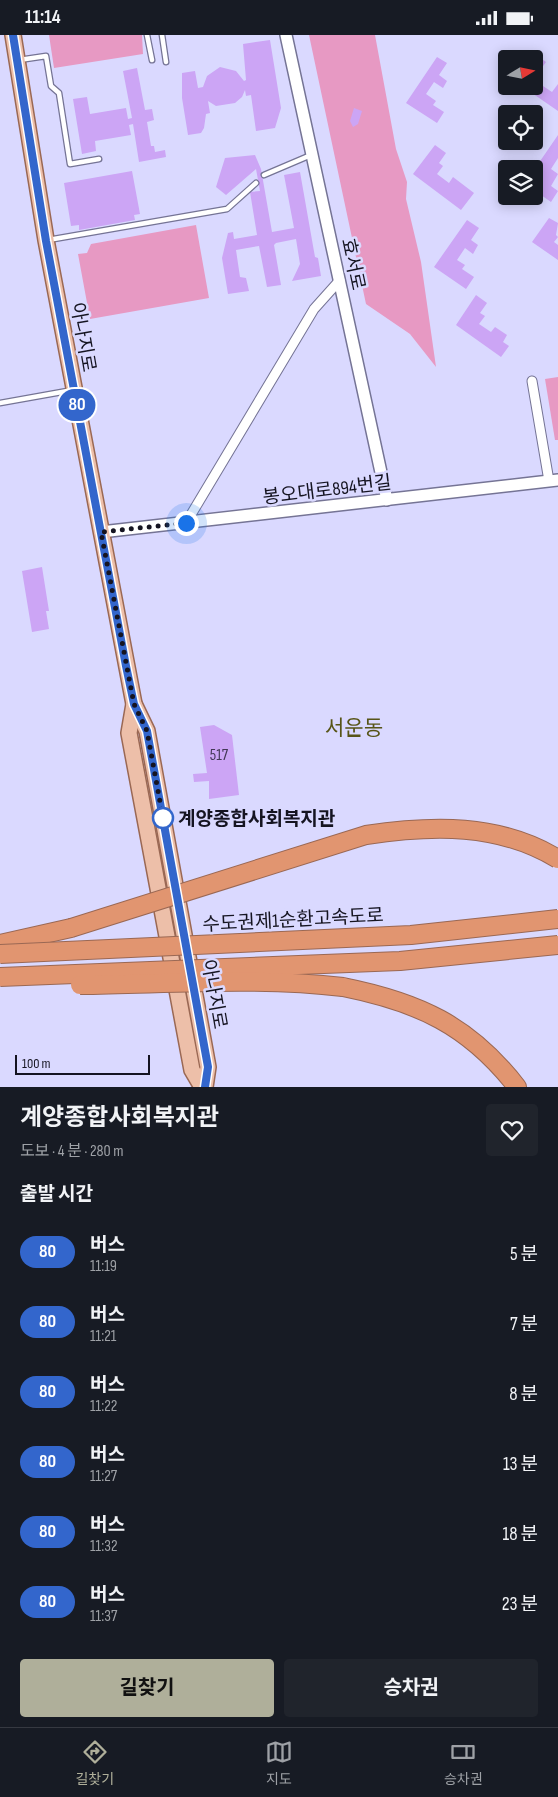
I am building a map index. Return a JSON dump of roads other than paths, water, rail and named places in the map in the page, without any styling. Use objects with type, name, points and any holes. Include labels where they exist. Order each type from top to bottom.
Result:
[{"type":"highway","points":[[0,944],[71,929],[366,835],[391,831],[453,827],[493,833],[542,849],[558,859]]},
{"type":"highway","name":"수도권제1순환고속도로","points":[[0,954],[411,935],[558,919]]},
{"type":"highway","points":[[0,977],[400,961],[558,945]]},
{"type":"highway","points":[[0,977],[71,985],[307,983],[352,988],[385,995],[414,1005],[479,1045],[517,1087]]},
{"type":"main road","name":"아나지로","points":[[14,35],[46,241],[74,390],[134,704],[147,731],[208,1067],[204,1087]]},
{"type":"street","name":"효서로","points":[[286,35],[387,500]]},
{"type":"street","points":[[186,523],[314,309],[340,280]]},
{"type":"street","points":[[532,381],[554,481]]},
{"type":"street","name":"봉오대로894번길","points":[[101,532],[554,481]]},
{"type":"lane","points":[[147,35],[152,60]]},
{"type":"lane","points":[[162,35],[166,62]]},
{"type":"lane","points":[[18,60],[46,56],[51,86],[59,93],[70,163],[98,159]]},
{"type":"lane","points":[[264,175],[312,155]]},
{"type":"lane","points":[[46,241],[227,209],[256,183]]},
{"type":"lane","points":[[0,403],[74,390]]},
{"type":"place","name":"계양종합사회복지관","points":[[163,818]]},
{"type":"district","name":"서운동","points":[[354,728]]}]
